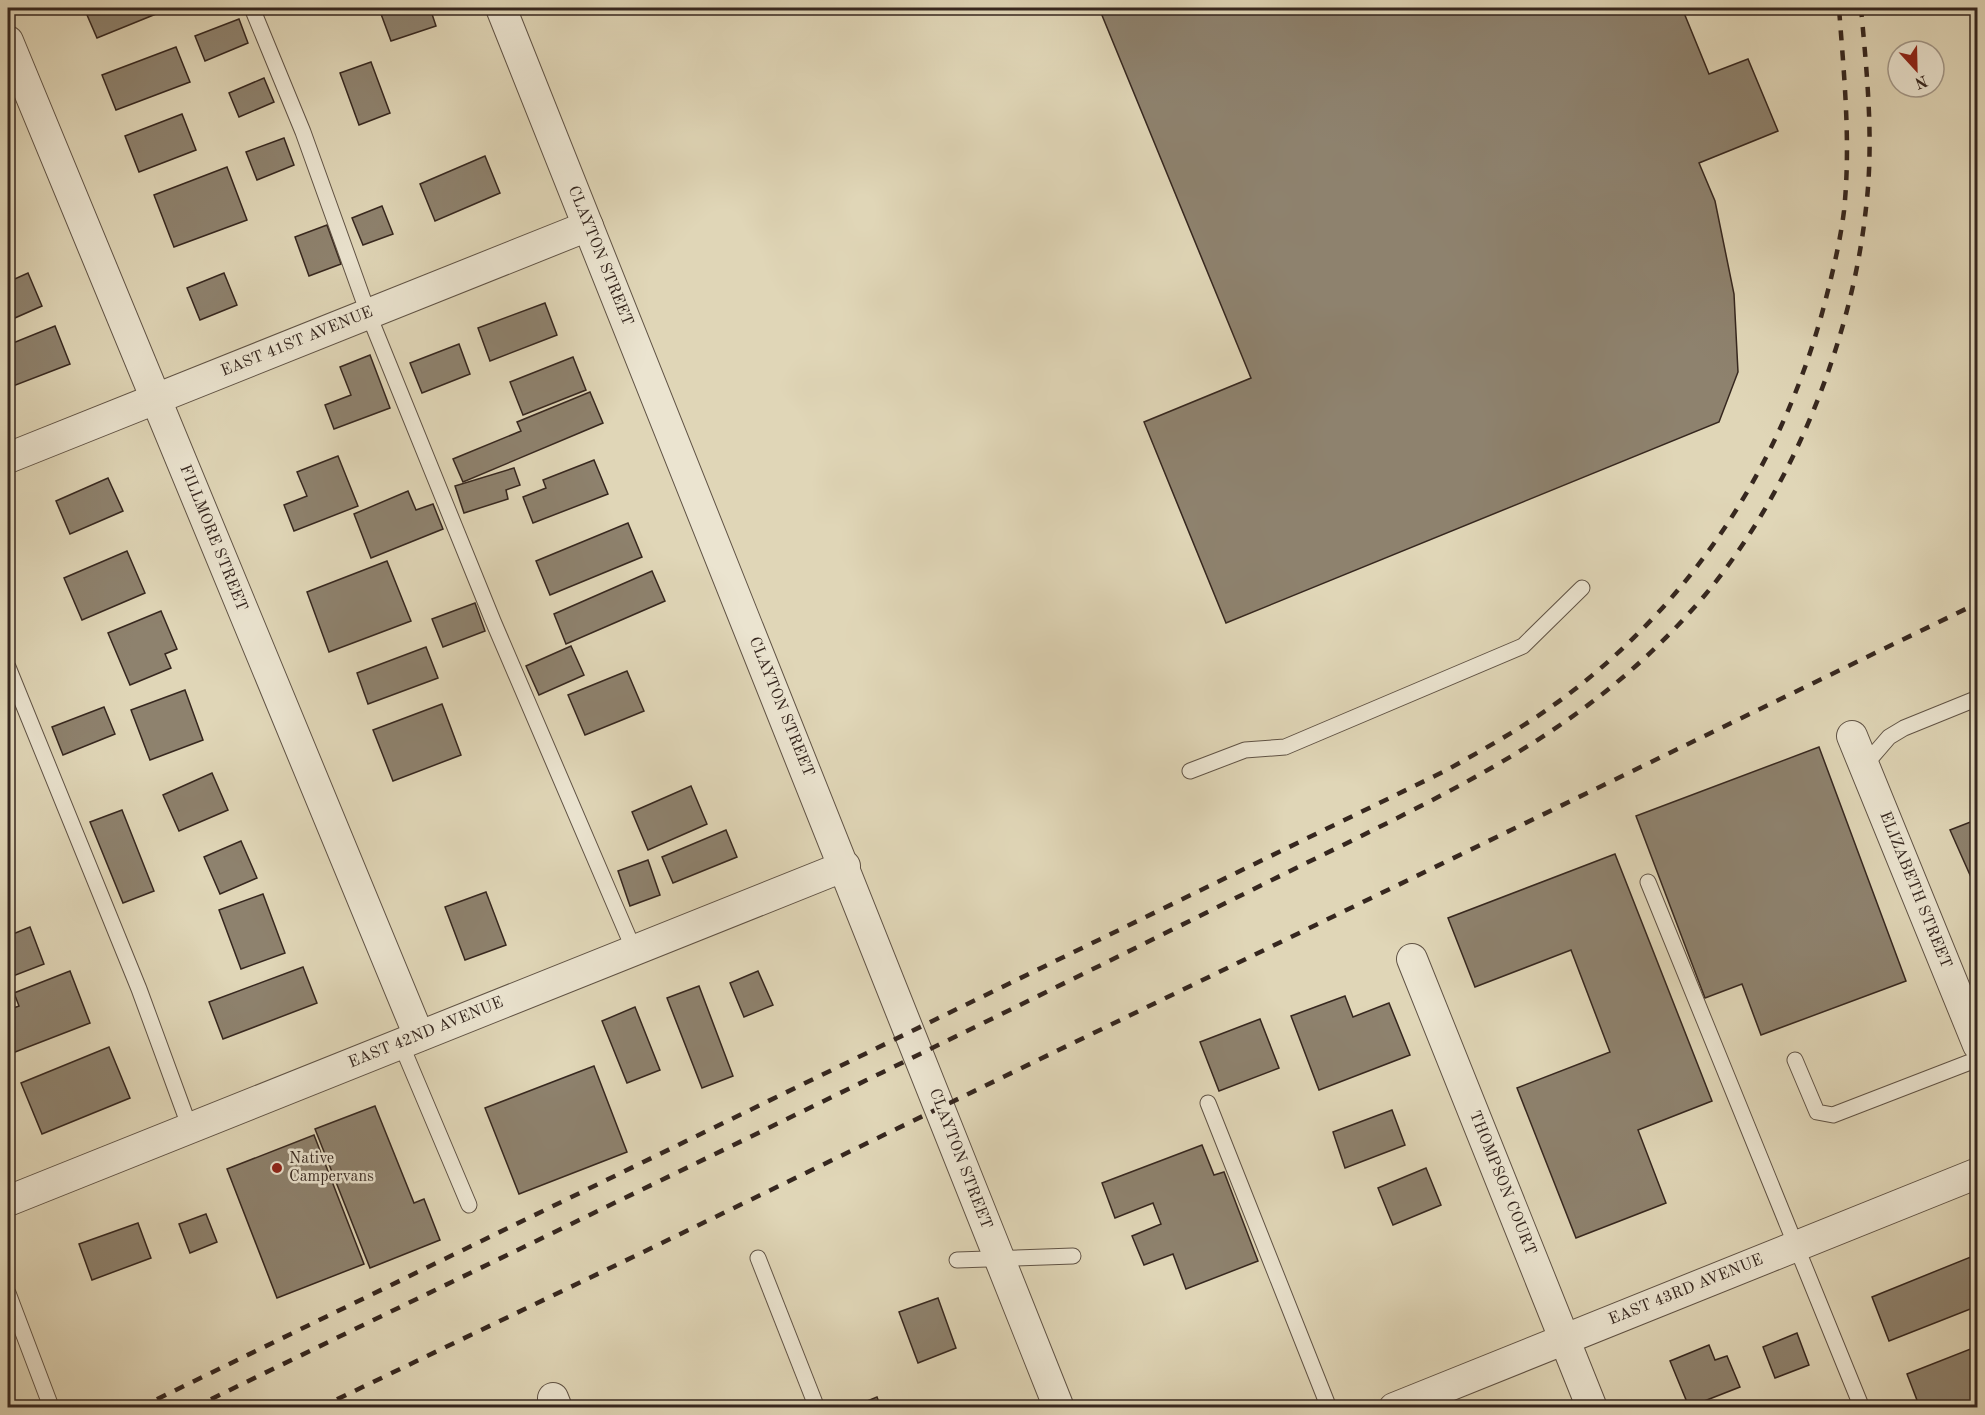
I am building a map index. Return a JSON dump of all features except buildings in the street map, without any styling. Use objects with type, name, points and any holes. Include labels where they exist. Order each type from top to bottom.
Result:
[{"type":"street","name":"CLAYTON STREET","points":[[501,8],[1059,1407]]},
{"type":"street","name":"FILLMORE STREET","points":[[8,41],[156,399],[410,1040]]},
{"type":"street","name":"EAST 41ST AVENUE","points":[[8,458],[588,226]]},
{"type":"street","name":"ELIZABETH STREET","points":[[1852,736],[1977,1045]]},
{"type":"street","name":"EAST 42ND AVENUE","points":[[8,1202],[845,866]]},
{"type":"street","name":"THOMPSON COURT","points":[[1412,958],[1592,1407]]},
{"type":"street","name":"EAST 43RD AVENUE","points":[[1394,1407],[1977,1173]]},
{"type":"lane","points":[[252,8],[303,132],[368,314],[493,621],[634,950]]},
{"type":"lane","points":[[1190,771],[1245,750],[1285,747],[1523,646],[1582,588]]},
{"type":"lane","points":[[8,667],[139,989],[190,1128]]},
{"type":"lane","points":[[1864,766],[1889,737],[1904,728],[1977,698]]},
{"type":"lane","points":[[1648,882],[1862,1407]]},
{"type":"lane","points":[[410,1040],[469,1204]]},
{"type":"lane","points":[[1795,1060],[1817,1112],[1833,1115],[1977,1059]]},
{"type":"lane","points":[[1208,1103],[1329,1407]]},
{"type":"lane","points":[[957,1260],[1073,1256]]},
{"type":"lane","points":[[758,1258],[817,1407]]},
{"type":"lane","points":[[8,1293],[50,1404]]},
{"type":"railway","points":[[139,1408],[1445,771],[1525,725],[1570,693],[1616,655],[1658,613],[1695,569],[1729,521],[1759,471],[1785,418],[1807,363],[1830,283],[1844,211],[1847,135],[1839,8]]},
{"type":"railway","points":[[193,1408],[1441,796],[1536,741],[1580,711],[1623,677],[1665,639],[1705,595],[1736,554],[1764,510],[1790,462],[1813,413],[1832,362],[1859,259],[1866,208],[1869,108],[1861,8]]},
{"type":"railway","points":[[319,1408],[1978,603]]},
{"type":"place","name":"Native Campervans","points":[[277,1168]]}]
